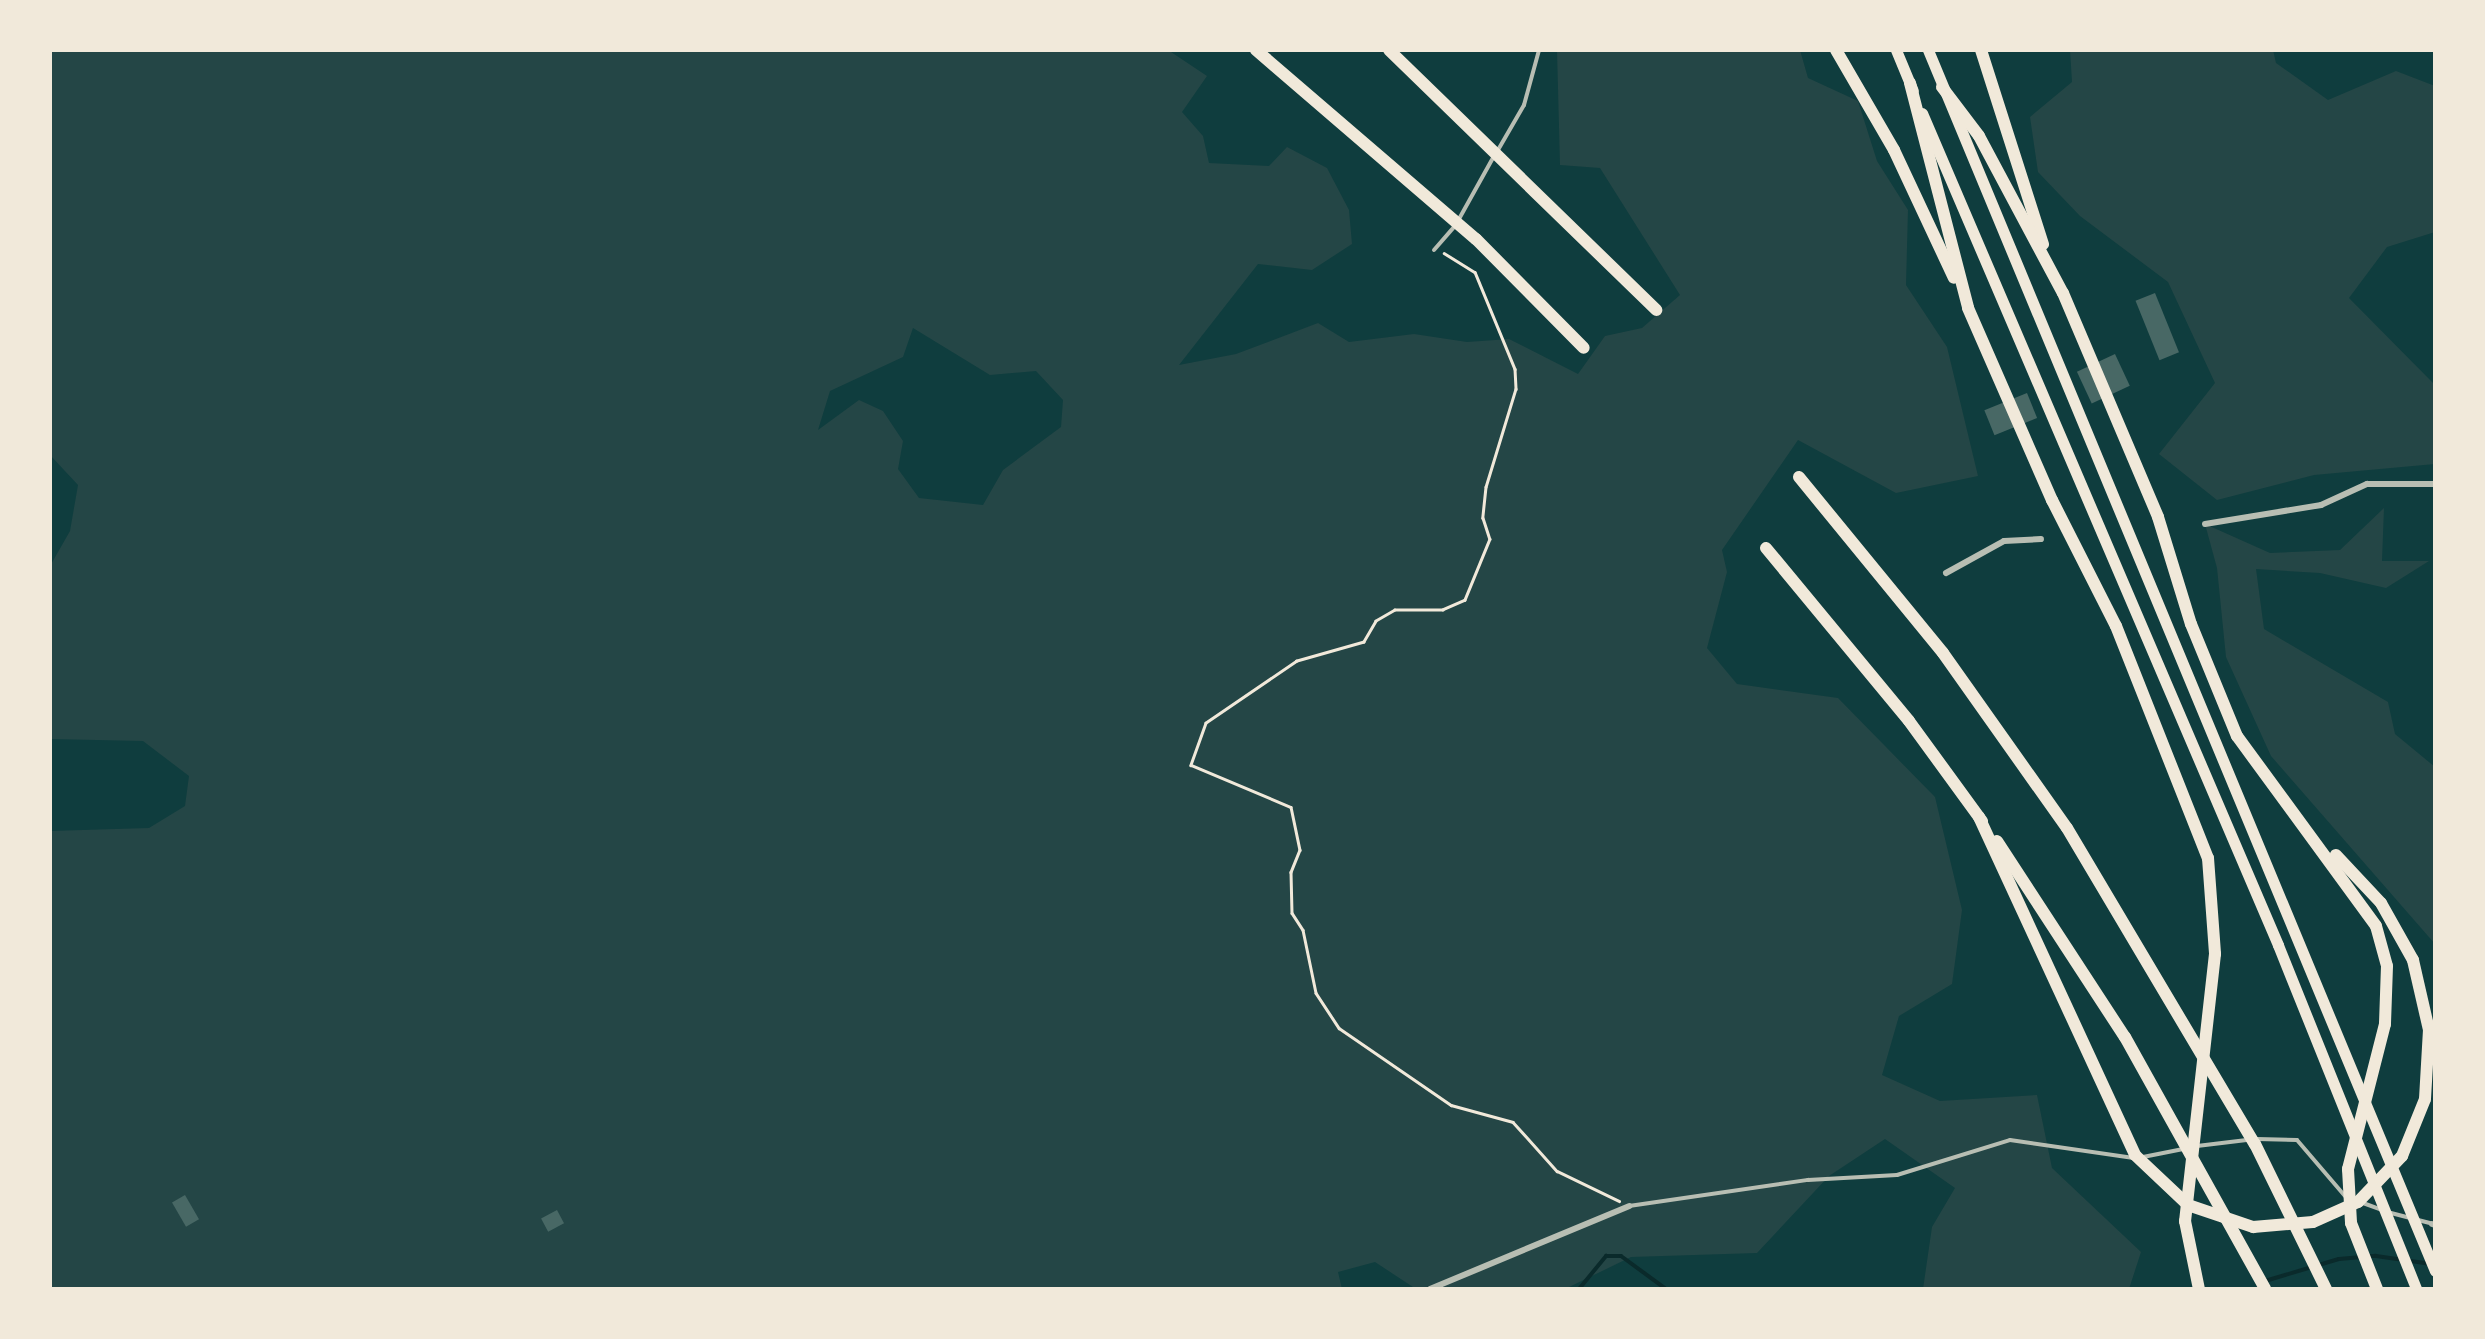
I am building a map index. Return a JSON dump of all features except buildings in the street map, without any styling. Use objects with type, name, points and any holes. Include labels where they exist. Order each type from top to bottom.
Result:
[{"type":"highway","points":[[1256,50],[1420,191],[1584,348]]},
{"type":"highway","points":[[1389,50],[1656,310]]},
{"type":"highway","points":[[1836,50],[1894,150],[1968,308],[2052,500],[2116,626],[2199,826],[2214,907],[2210,1000],[2185,1221],[2197,1286]]},
{"type":"highway","points":[[1896,50],[2416,1289]]},
{"type":"highway","points":[[1928,50],[2435,1271]]},
{"type":"highway","points":[[1981,50],[2008,147],[2063,292],[2158,517],[2191,624],[2238,736],[2294,816],[2362,900],[2379,935],[2388,988],[2378,1058],[2348,1169],[2351,1223],[2377,1289]]},
{"type":"highway","points":[[1910,83],[1968,308]]},
{"type":"highway","points":[[1942,87],[1979,136],[2063,292]]},
{"type":"highway","points":[[1798,477],[1991,717],[2138,941],[2256,1144],[2326,1289]]},
{"type":"highway","points":[[1766,548],[1979,817],[2084,973],[2265,1289]]},
{"type":"highway","points":[[1979,817],[2135,1155],[2174,1196],[2221,1220],[2292,1226],[2336,1214],[2365,1197],[2414,1134],[2429,1063],[2424,1000],[2404,939],[2364,883],[2294,816]]},
{"type":"street","points":[[2205,524],[2320,505],[2366,484],[2435,484]]},
{"type":"street","points":[[1946,573],[2004,542],[2041,539]]},
{"type":"street","points":[[1430,1289],[1629,1206]]},
{"type":"lane","points":[[1434,250],[1514,128],[1540,50]]},
{"type":"lane","points":[[1629,1206],[1808,1180],[1897,1175],[2010,1140],[2135,1158],[2285,1138],[2309,1148],[2344,1196],[2434,1224]]},
{"type":"path","points":[[1434,250],[1464,260],[1475,272],[1516,369],[1516,389],[1486,487],[1483,518],[1490,539],[1465,600],[1443,610],[1396,610],[1376,621],[1364,642],[1297,661],[1206,722],[1191,765],[1291,807],[1300,850],[1291,872],[1292,913],[1303,930],[1316,992],[1339,1028],[1451,1105],[1513,1122],[1557,1171],[1629,1206]]},
{"type":"shaded area","points":[[50,50],[1168,50],[1207,76],[1182,112],[1203,136],[1209,163],[1269,166],[1287,147],[1327,168],[1349,210],[1352,244],[1312,270],[1258,264],[1179,365],[1236,354],[1318,323],[1349,342],[1414,334],[1467,342],[1509,339],[1578,374],[1605,336],[1642,328],[1680,295],[1600,168],[1560,165],[1557,50],[1800,50],[1808,78],[1858,101],[1877,161],[1908,210],[1906,285],[1947,347],[1978,476],[1896,493],[1798,440],[1722,550],[1727,572],[1707,648],[1737,684],[1838,698],[1935,797],[1962,910],[1952,984],[1899,1016],[1882,1075],[1940,1101],[2037,1095],[2052,1168],[2141,1252],[2129,1289],[1923,1289],[1932,1227],[1955,1188],[1885,1139],[1829,1176],[1757,1253],[1631,1257],[1565,1289],[1416,1289],[1375,1262],[1338,1272],[1342,1289],[50,1289],[50,831],[149,828],[185,806],[189,776],[143,741],[50,739],[50,566],[70,531],[78,485],[50,455]],"holes":[[[913,328],[990,375],[1036,371],[1063,400],[1061,427],[1003,470],[983,505],[919,498],[898,469],[903,441],[883,411],[859,400],[818,430],[830,391],[903,357]]]},
{"type":"shaded area","points":[[2070,50],[2273,50],[2276,63],[2328,100],[2396,71],[2435,86],[2435,232],[2387,247],[2349,298],[2435,385],[2435,464],[2314,475],[2217,500],[2159,454],[2215,383],[2168,282],[2080,216],[2038,172],[2030,117],[2072,82]]},
{"type":"shaded area","points":[[2384,508],[2382,561],[2429,561],[2386,588],[2320,573],[2256,569],[2264,629],[2388,702],[2395,734],[2435,767],[2435,944],[2271,756],[2226,657],[2217,568],[2205,524],[2270,553],[2340,550]]},
{"type":"waterway","points":[[1579,1289],[1606,1256],[1621,1256],[1666,1289]]},
{"type":"waterway","points":[[2265,1281],[2339,1259],[2376,1256],[2431,1264]]}]
